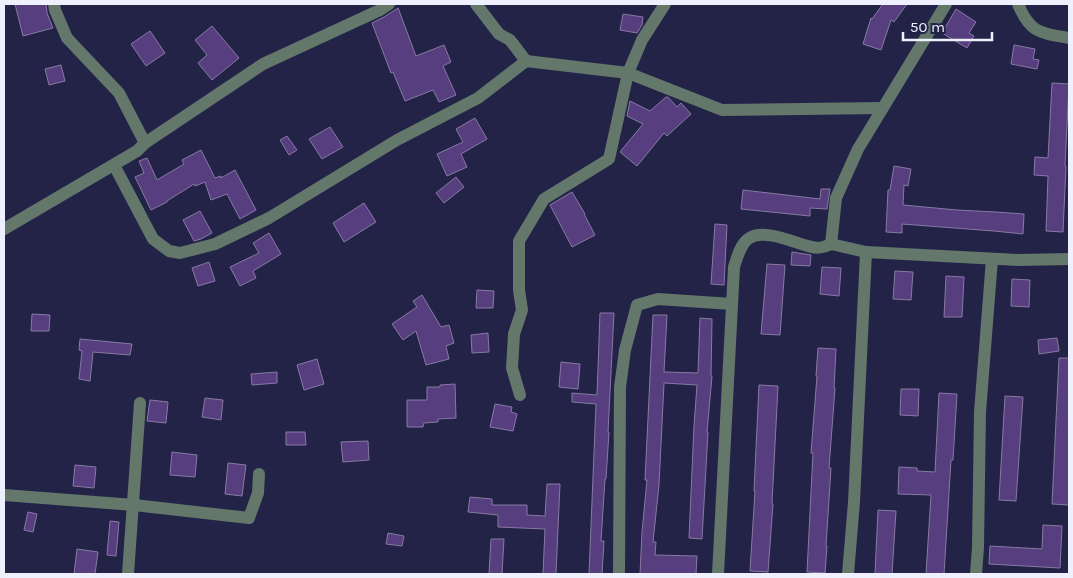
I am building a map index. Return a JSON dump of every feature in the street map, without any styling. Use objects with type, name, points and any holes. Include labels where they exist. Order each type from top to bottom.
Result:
[{"type":"street","points":[[54,4],[67,38],[119,93],[145,143]]},
{"type":"street","points":[[476,4],[499,34],[510,40],[526,61]]},
{"type":"street","points":[[520,395],[512,368],[514,334],[522,310],[519,290],[519,241],[544,199],[608,159],[628,73],[642,40],[665,4]]},
{"type":"street","points":[[831,244],[836,198],[841,184],[858,149],[946,4]]},
{"type":"street","points":[[1018,4],[1030,26],[1044,34],[1069,38]]},
{"type":"street","points":[[4,229],[138,151],[145,143],[263,64],[380,6]]},
{"type":"street","points":[[114,165],[153,239],[169,251],[180,253],[214,244],[269,218],[397,140],[478,98],[526,61],[628,73],[722,110],[882,108]]},
{"type":"street","points":[[718,574],[734,267],[739,250],[748,239],[761,235],[780,237],[813,248],[822,248],[831,244],[866,252],[1018,260],[1069,259]]},
{"type":"street","points":[[848,574],[854,502],[866,252]]},
{"type":"street","points":[[976,574],[980,412],[992,259]]},
{"type":"street","points":[[620,574],[620,387],[625,350],[637,305],[658,299],[732,304]]},
{"type":"street","points":[[128,574],[140,403]]},
{"type":"street","points":[[4,495],[134,505],[249,518],[258,493],[259,474]]},
{"type":"building","points":[[15,4],[46,4],[47,13],[53,28],[23,36]]},
{"type":"building","points":[[883,4],[907,4],[894,22],[891,20],[881,50],[863,44],[871,18]]},
{"type":"building","points":[[398,8],[416,56],[444,45],[451,62],[443,66],[456,95],[439,102],[433,90],[405,101],[393,72],[391,73],[372,23]]},
{"type":"building","points":[[956,9],[976,22],[969,33],[974,36],[967,48],[942,33]]},
{"type":"building","points":[[623,14],[643,17],[642,25],[637,33],[620,30]]},
{"type":"building","points":[[212,26],[239,58],[212,80],[198,63],[207,55],[195,40]]},
{"type":"building","points":[[150,31],[165,53],[146,66],[131,44]]},
{"type":"building","points":[[1014,45],[1035,49],[1033,59],[1039,60],[1037,69],[1011,64]]},
{"type":"building","points":[[61,65],[65,81],[49,85],[45,69]]},
{"type":"building","points":[[1052,83],[1069,84],[1063,232],[1046,231],[1048,176],[1034,175],[1035,157],[1048,158]]},
{"type":"building","points":[[666,97],[677,107],[681,103],[691,114],[667,136],[664,133],[637,166],[620,152],[643,124],[627,116],[630,101],[650,111]]},
{"type":"building","points":[[475,118],[487,139],[461,154],[467,167],[447,176],[437,154],[463,142],[456,129]]},
{"type":"building","points":[[330,127],[343,147],[322,159],[309,139]]},
{"type":"building","points":[[287,136],[297,150],[289,155],[280,140]]},
{"type":"building","points":[[201,150],[215,178],[221,176],[221,178],[235,170],[256,210],[240,219],[227,194],[211,200],[205,182],[195,186],[194,184],[151,210],[135,177],[144,173],[139,161],[147,158],[157,180],[184,164],[182,160]]},
{"type":"building","points":[[894,166],[911,169],[908,186],[904,185],[903,205],[1024,214],[1023,234],[902,224],[902,233],[886,232],[888,190],[890,190]]},
{"type":"building","points":[[456,177],[464,187],[444,203],[436,193]]},
{"type":"building","points":[[821,189],[830,189],[827,209],[810,208],[810,216],[741,209],[743,190],[820,199]]},
{"type":"building","points":[[572,192],[595,235],[572,247],[550,205]]},
{"type":"building","points":[[364,203],[376,222],[344,242],[333,223]]},
{"type":"building","points":[[200,211],[212,233],[194,241],[183,220]]},
{"type":"building","points":[[715,224],[727,225],[724,285],[711,284]]},
{"type":"building","points":[[269,233],[281,254],[253,271],[256,278],[240,286],[230,267],[259,253],[253,243]]},
{"type":"building","points":[[792,252],[811,255],[810,266],[791,265]]},
{"type":"building","points":[[209,262],[215,281],[198,286],[192,268]]},
{"type":"building","points":[[767,264],[785,265],[780,335],[761,334]]},
{"type":"building","points":[[822,267],[841,268],[839,296],[820,294]]},
{"type":"building","points":[[895,271],[913,272],[911,300],[893,299]]},
{"type":"building","points":[[946,276],[964,277],[962,317],[944,317]]},
{"type":"building","points":[[1012,279],[1030,280],[1029,307],[1011,306]]},
{"type":"building","points":[[477,290],[494,291],[493,308],[476,308]]},
{"type":"building","points":[[422,295],[441,327],[449,325],[454,343],[446,346],[449,359],[426,365],[416,331],[403,340],[392,324],[417,307],[413,301]]},
{"type":"building","points":[[600,313],[614,313],[609,432],[601,541],[604,541],[602,574],[589,574],[596,404],[572,402],[572,393],[597,395]]},
{"type":"building","points":[[32,314],[50,315],[49,331],[31,331]]},
{"type":"building","points":[[653,315],[667,315],[664,372],[698,373],[700,318],[712,319],[712,376],[707,432],[702,539],[689,538],[697,385],[664,383],[659,485],[653,542],[656,542],[655,555],[697,556],[696,574],[640,574],[647,480],[645,480]]},
{"type":"building","points":[[488,333],[489,352],[472,353],[471,335]]},
{"type":"building","points":[[1057,338],[1059,351],[1039,354],[1038,340]]},
{"type":"building","points":[[80,339],[132,344],[130,355],[93,352],[90,381],[79,379],[82,351],[79,350]]},
{"type":"building","points":[[818,348],[836,349],[825,573],[807,572],[813,453],[811,453]]},
{"type":"building","points":[[1059,358],[1069,358],[1069,505],[1052,504]]},
{"type":"building","points":[[317,359],[324,384],[304,390],[297,365]]},
{"type":"building","points":[[561,362],[580,364],[578,389],[559,387]]},
{"type":"building","points":[[277,372],[277,383],[252,385],[251,374]]},
{"type":"building","points":[[455,384],[456,418],[438,419],[438,422],[424,423],[423,427],[407,427],[407,400],[427,400],[427,387]]},
{"type":"building","points":[[759,385],[778,386],[768,572],[750,571]]},
{"type":"building","points":[[901,389],[919,389],[918,416],[900,415]]},
{"type":"building","points":[[939,393],[957,394],[953,460],[951,460],[944,574],[926,574],[931,495],[898,494],[899,467],[935,472]]},
{"type":"building","points":[[1005,396],[1023,397],[1016,501],[999,500]]},
{"type":"building","points":[[205,398],[223,400],[221,420],[202,417]]},
{"type":"building","points":[[150,400],[168,402],[166,423],[147,421]]},
{"type":"building","points":[[495,404],[512,407],[511,412],[517,414],[513,431],[490,427]]},
{"type":"building","points":[[286,432],[305,432],[306,445],[286,445]]},
{"type":"building","points":[[368,441],[369,460],[343,462],[341,442]]},
{"type":"building","points":[[172,452],[197,455],[195,477],[170,475]]},
{"type":"building","points":[[228,463],[246,465],[242,496],[225,494]]},
{"type":"building","points":[[75,465],[96,467],[94,488],[73,486]]},
{"type":"building","points":[[547,484],[560,484],[556,574],[543,574],[545,529],[498,527],[498,515],[468,512],[470,497],[492,499],[492,505],[527,505],[527,515],[545,516]]},
{"type":"building","points":[[878,510],[896,511],[892,574],[875,574]]},
{"type":"building","points":[[28,512],[37,514],[33,532],[24,530]]},
{"type":"building","points":[[110,521],[119,522],[116,556],[107,555]]},
{"type":"building","points":[[1043,525],[1062,526],[1060,568],[989,564],[990,546],[1042,549]]},
{"type":"building","points":[[388,533],[404,536],[402,546],[386,544]]},
{"type":"building","points":[[491,539],[504,539],[502,574],[489,574]]},
{"type":"building","points":[[77,549],[98,552],[95,574],[74,574]]}]
